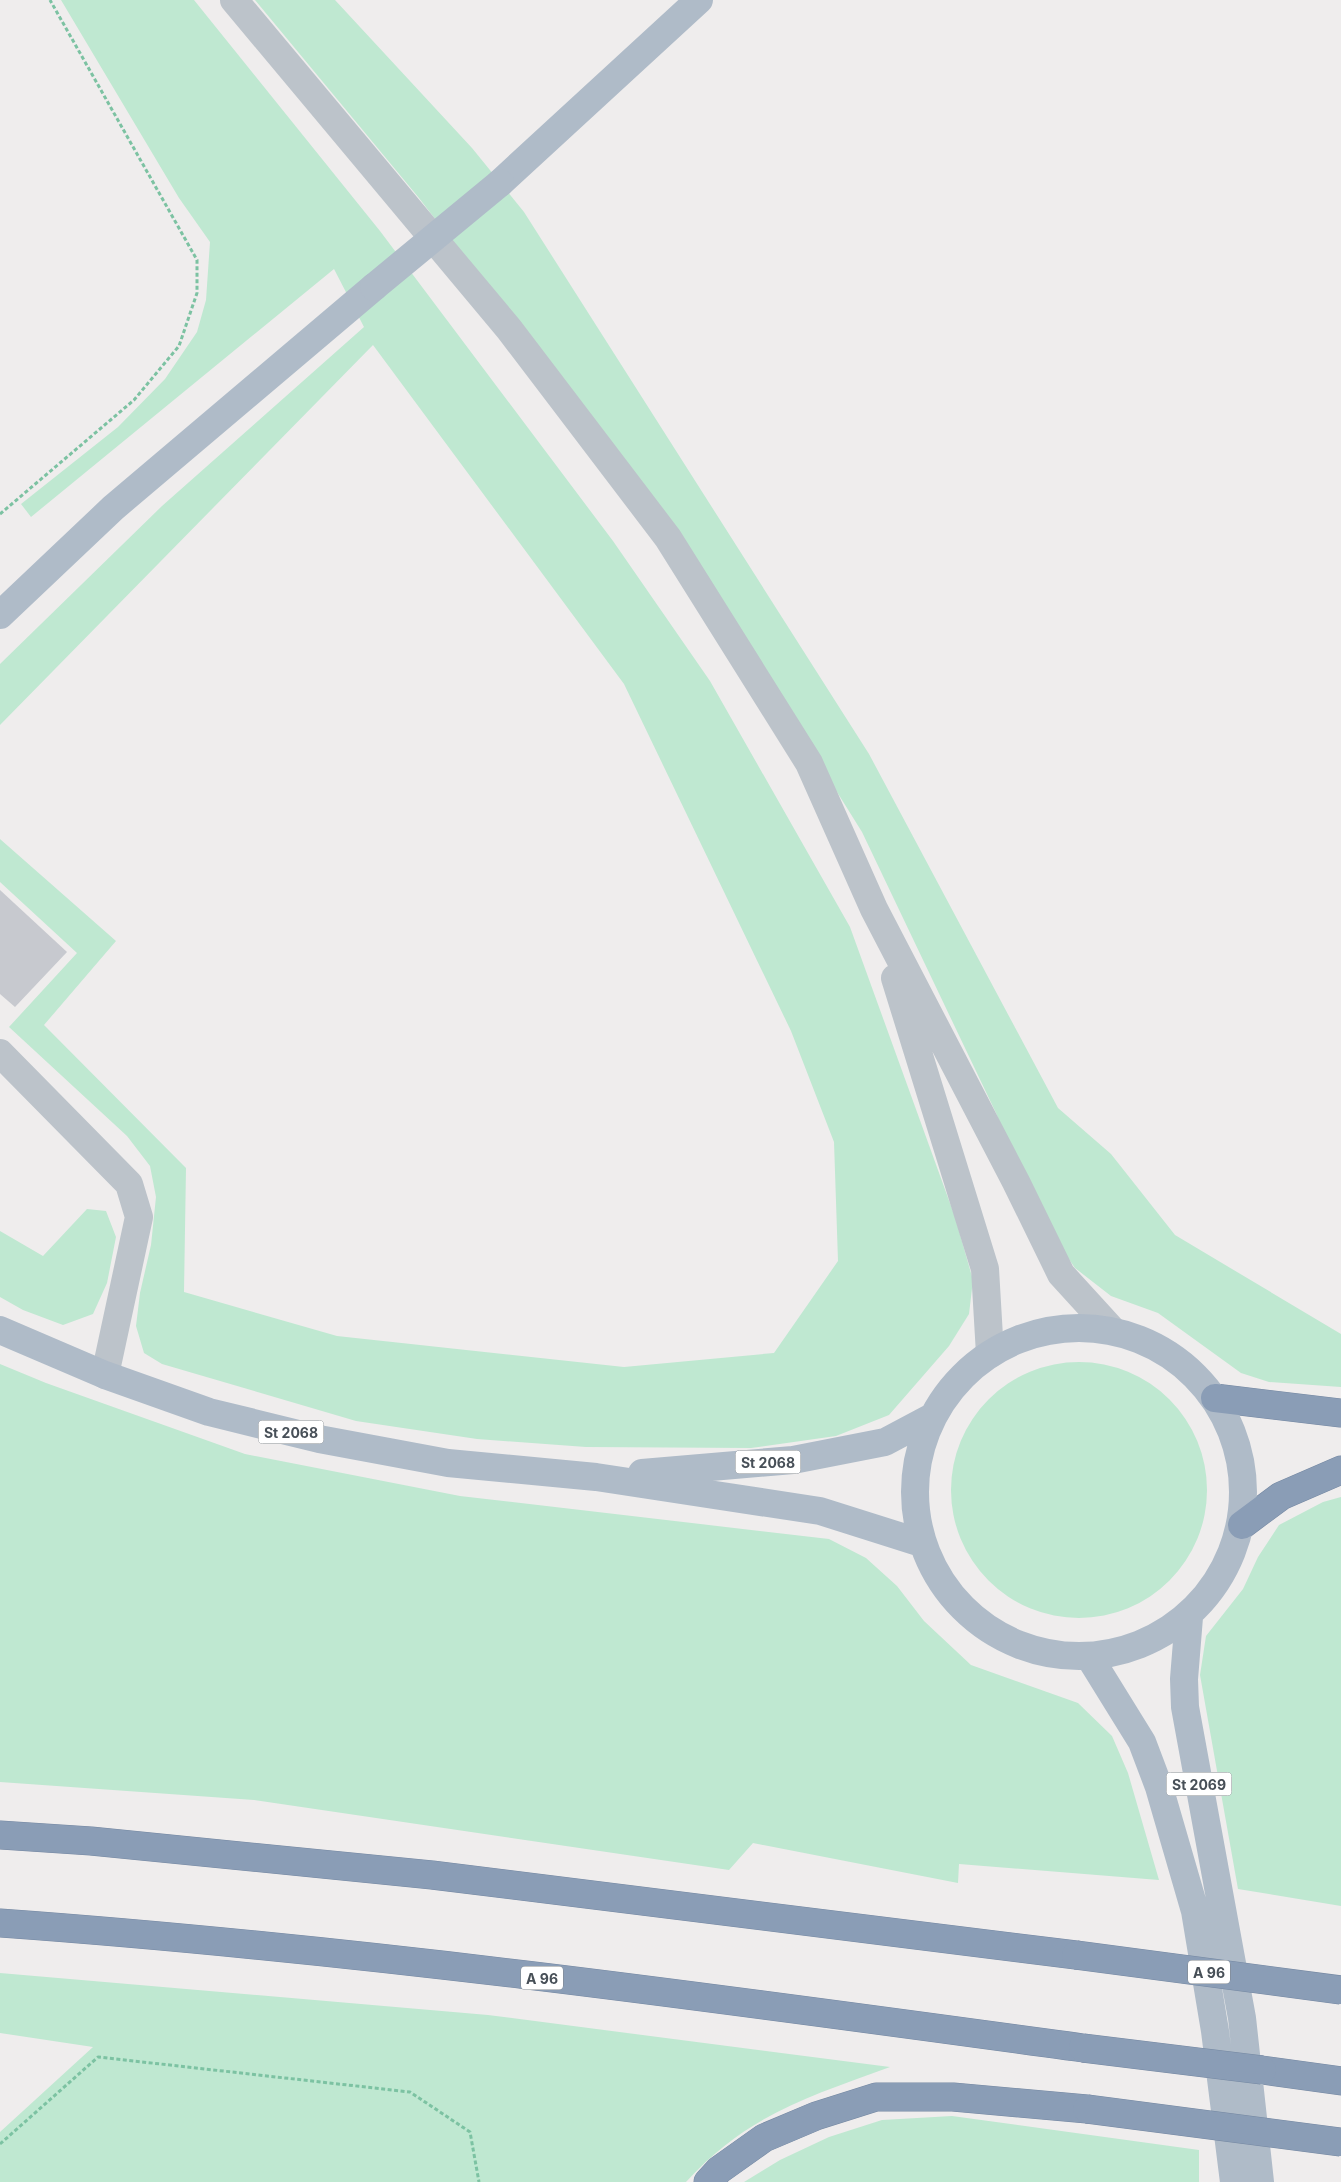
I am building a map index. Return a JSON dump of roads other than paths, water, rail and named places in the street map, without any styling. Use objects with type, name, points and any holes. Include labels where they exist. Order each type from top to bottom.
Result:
[{"type":"highway","points":[[1215,1398],[1341,1413]]},
{"type":"highway","points":[[1242,1525],[1281,1496],[1341,1470]]},
{"type":"highway","name":"A 96","points":[[0,1835],[91,1841],[432,1876],[1076,1955],[1341,1990]]},
{"type":"highway","name":"A 96","points":[[0,1924],[212,1942],[674,1992],[1082,2048],[1341,2081]]},
{"type":"highway","points":[[708,2182],[719,2170],[764,2138],[816,2116],[876,2097],[953,2097],[1087,2109],[1341,2142]]},
{"type":"main road","points":[[0,615],[113,508],[500,183],[700,0]]},
{"type":"main road","points":[[1081,1328],[1113,1331],[1153,1345],[1187,1367],[1215,1398],[1236,1438],[1245,1481],[1242,1525],[1223,1575],[1189,1617],[1143,1645],[1090,1658],[1036,1652],[986,1629],[947,1591],[922,1543],[914,1500],[918,1457],[932,1417],[957,1382],[990,1354],[1018,1339],[1049,1330],[1081,1328]]},
{"type":"main road","name":"St 2068","points":[[0,1330],[105,1376],[209,1412],[319,1439],[448,1464],[596,1477],[820,1511],[922,1543]]},
{"type":"main road","name":"St 2068","points":[[596,1477],[793,1460],[884,1442],[932,1417]]},
{"type":"main road","name":"St 2069","points":[[1189,1617],[1184,1679],[1185,1707],[1242,2018],[1260,2182]]},
{"type":"main road","name":"St 2069","points":[[1090,1658],[1142,1742],[1160,1787],[1195,1911],[1215,2031],[1234,2182]]},
{"type":"street","points":[[234,0],[509,329],[668,538],[809,763],[874,909],[1016,1182],[1061,1274],[1113,1331]]},
{"type":"street","points":[[874,909],[984,1269],[990,1354]]},
{"type":"street","points":[[0,1052],[129,1184],[139,1217],[105,1376]]}]
